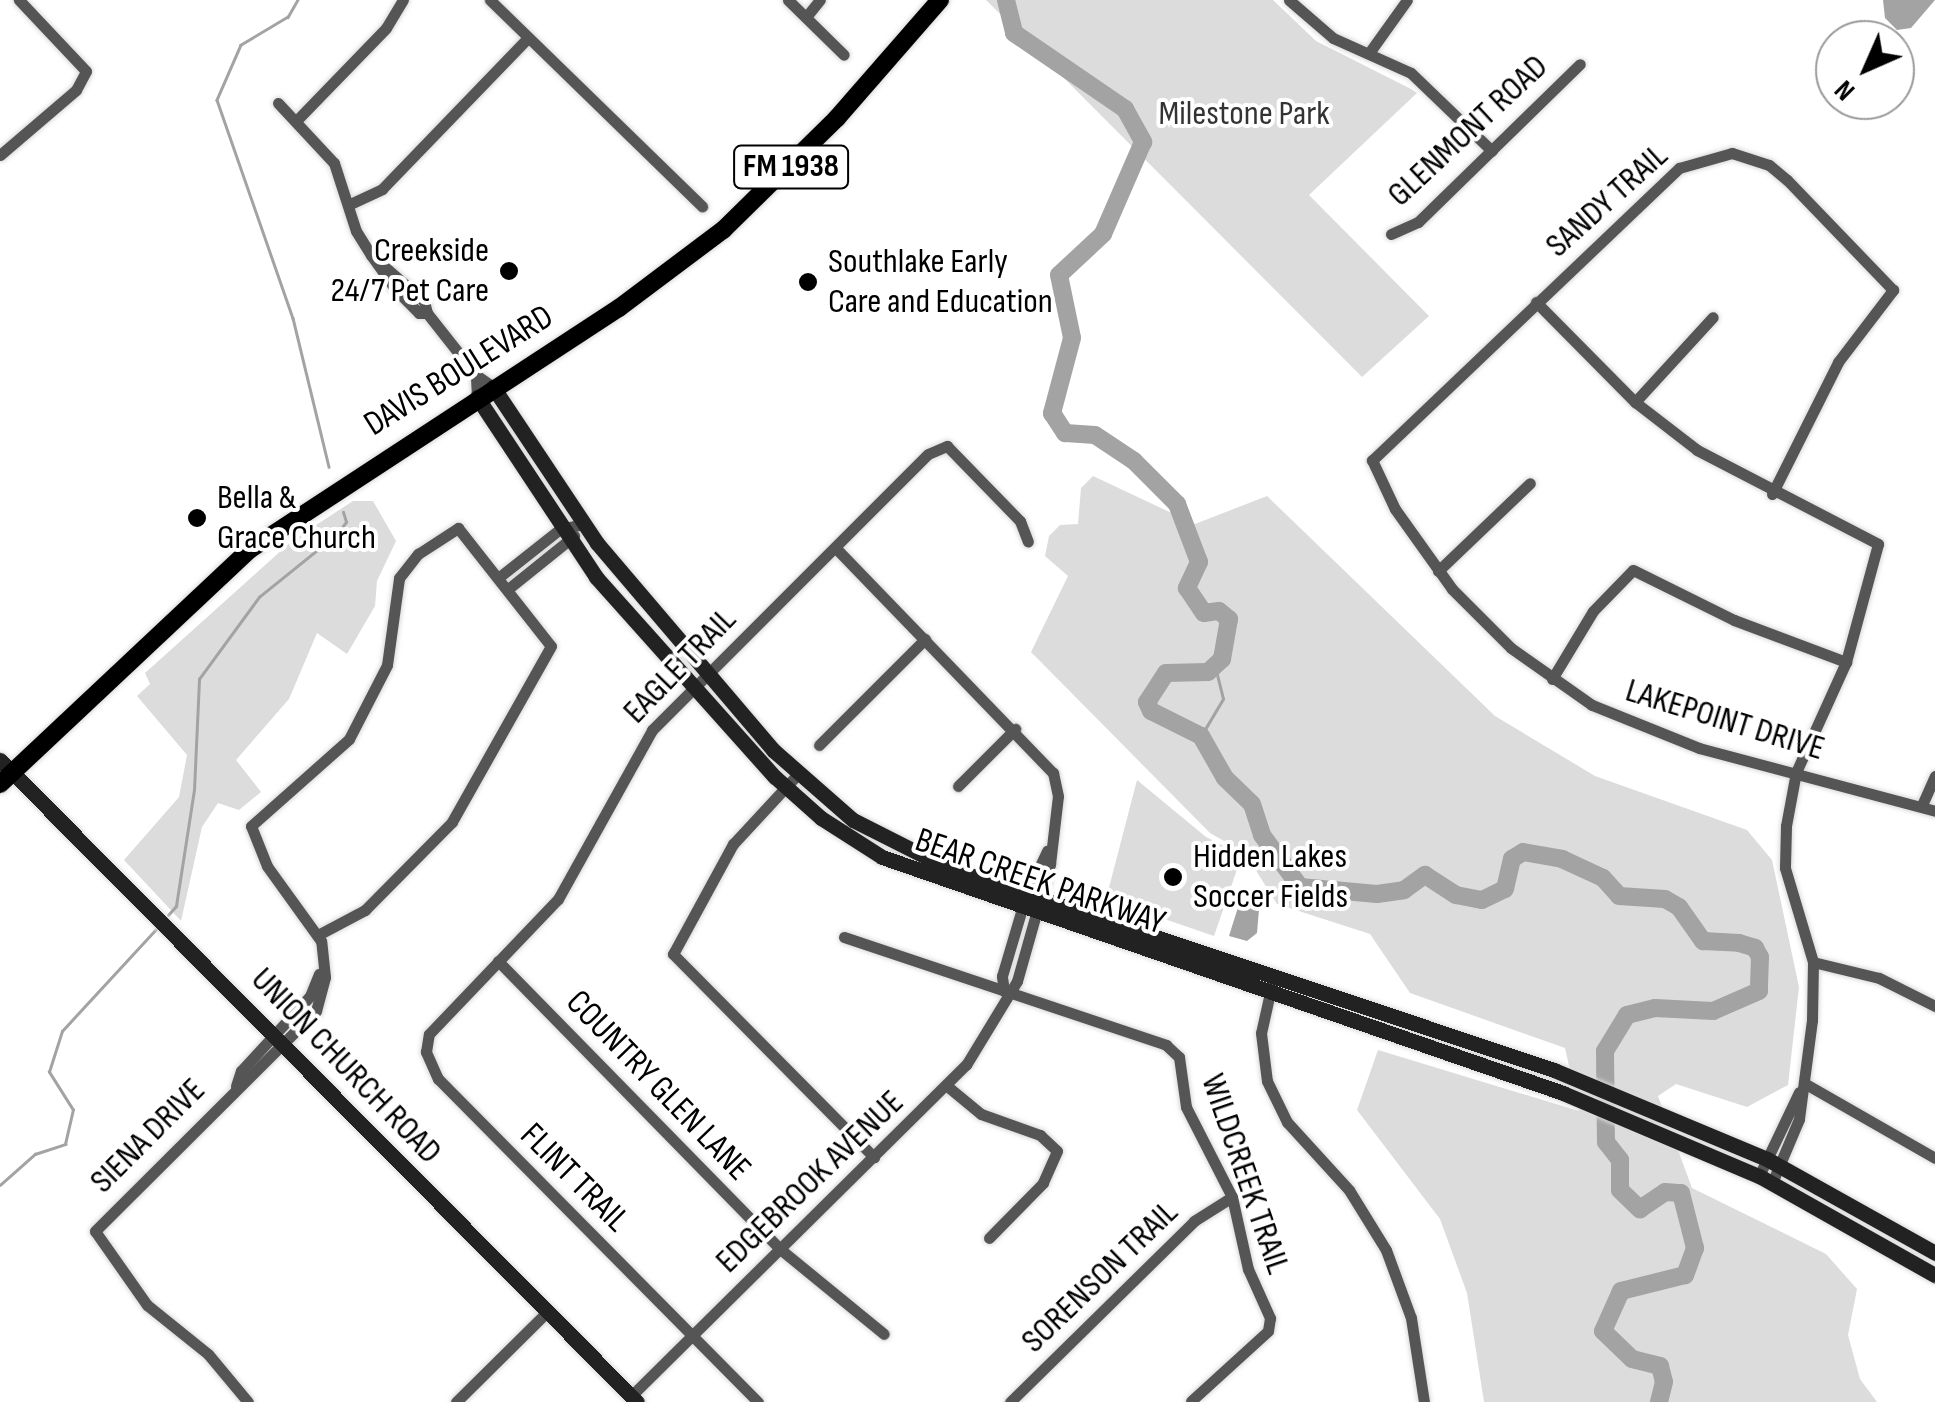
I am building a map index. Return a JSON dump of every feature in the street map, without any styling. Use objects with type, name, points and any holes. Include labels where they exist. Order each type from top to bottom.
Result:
[{"type":"main road","name":"DAVIS BOULEVARD","points":[[4,772],[249,550],[485,392],[619,308],[722,230],[838,118],[940,0]]},
{"type":"main road","name":"BEAR CREEK PARKWAY","points":[[485,392],[582,524],[708,673],[791,781]]},
{"type":"main road","name":"BEAR CREEK PARKWAY","points":[[485,392],[565,536],[696,686],[791,781],[882,858],[1271,986],[1563,1093],[1765,1179],[1935,1275]]},
{"type":"main road","name":"UNION CHURCH ROAD","points":[[4,772],[279,1041],[634,1399]]},
{"type":"main road","name":"BEAR CREEK PARKWAY","points":[[1271,986],[1554,1070],[1686,1123],[1773,1162],[1935,1253]]},
{"type":"street","points":[[0,155],[76,90],[86,71],[19,0]]},
{"type":"street","points":[[296,121],[386,28],[403,0]]},
{"type":"street","points":[[490,0],[702,206]]},
{"type":"street","points":[[788,0],[844,55]]},
{"type":"street","points":[[806,17],[820,0]]},
{"type":"street","points":[[1289,0],[1333,38],[1370,53],[1431,88],[1492,151]]},
{"type":"street","points":[[1370,53],[1407,0]]},
{"type":"street","points":[[348,206],[382,189],[528,38]]},
{"type":"street","name":"GLENMONT ROAD","points":[[1391,234],[1418,222],[1580,64]]},
{"type":"street","name":"BEAR CREEK PARKWAY","points":[[278,103],[334,162],[348,206],[371,256],[424,300],[427,313],[485,392]]},
{"type":"street","name":"SANDY TRAIL","points":[[1372,460],[1679,168],[1732,153],[1769,165],[1788,180],[1894,290],[1838,362],[1772,494]]},
{"type":"street","points":[[1536,302],[1635,402],[1697,450],[1772,494],[1878,544],[1846,662],[1796,772],[1783,848],[1813,962],[1804,1084],[1799,1119],[1765,1179]]},
{"type":"street","points":[[1635,402],[1713,317]]},
{"type":"street","name":"EAGLE TRAIL","points":[[426,1052],[434,1023],[558,898],[641,744],[928,454],[947,446],[1020,522],[1028,542]]},
{"type":"street","name":"LAKEPOINT DRIVE","points":[[1372,460],[1376,477],[1438,571],[1512,648],[1552,679],[1630,725],[1922,804],[1935,811]]},
{"type":"street","points":[[1438,571],[1530,483]]},
{"type":"street","points":[[498,578],[582,524]]},
{"type":"street","points":[[458,528],[498,578],[551,646],[474,788],[443,832],[365,910],[320,941],[267,866],[250,826],[349,739],[386,665],[399,578],[412,559],[458,528]]},
{"type":"street","points":[[508,590],[565,536]]},
{"type":"street","name":"EDGEBROOK AVENUE","points":[[634,1399],[692,1336],[948,1086],[980,1045],[1004,992],[1017,980],[1058,796],[1053,773],[1016,729],[837,549]]},
{"type":"street","points":[[1552,679],[1593,611],[1633,570],[1734,620],[1846,662]]},
{"type":"street","points":[[819,746],[925,639]]},
{"type":"street","points":[[958,786],[1016,729]]},
{"type":"street","points":[[1922,804],[1935,776]]},
{"type":"street","points":[[791,781],[733,844],[673,954],[874,1157]]},
{"type":"street","points":[[844,937],[1004,992]]},
{"type":"street","name":"SIENA DRIVE","points":[[244,1397],[208,1354],[147,1305],[95,1231],[279,1041],[313,991],[320,941]]},
{"type":"street","name":"COUNTRY GLEN LANE","points":[[498,961],[780,1249],[884,1334]]},
{"type":"street","points":[[1813,962],[1879,978],[1935,1006]]},
{"type":"street","points":[[1271,986],[1260,1044],[1266,1080],[1287,1122],[1349,1190],[1393,1264],[1415,1334],[1424,1402]]},
{"type":"street","name":"WILDCREEK TRAIL","points":[[1004,992],[1173,1049],[1186,1107],[1232,1197],[1248,1269],[1271,1325],[1192,1401]]},
{"type":"street","name":"FLINT TRAIL","points":[[426,1052],[438,1079],[758,1402]]},
{"type":"street","points":[[1804,1084],[1935,1158]]},
{"type":"street","points":[[948,1086],[981,1114],[1040,1135],[1057,1151],[1043,1183],[990,1238]]},
{"type":"street","name":"SORENSON TRAIL","points":[[1010,1402],[1194,1221],[1232,1197]]},
{"type":"street","points":[[456,1402],[546,1313]]},
{"type":"street","points":[[226,1402],[244,1397]]},
{"type":"green space","name":"Milestone Park","points":[[986,0],[1273,0],[1316,41],[1417,93],[1309,195],[1429,316],[1362,377]]},
{"type":"green space","points":[[1093,476],[1195,524],[1267,496],[1495,716],[1595,776],[1747,830],[1772,860],[1799,987],[1788,1085],[1747,1107],[1676,1084],[1658,1096],[1692,1188],[1826,1254],[1857,1289],[1848,1335],[1860,1379],[1877,1402],[1484,1402],[1467,1293],[1440,1219],[1357,1110],[1378,1050],[1579,1111],[1565,1048],[1410,993],[1370,934],[1277,904],[1245,853],[1210,833],[1031,652],[1068,576],[1045,556],[1049,536],[1060,525],[1078,524],[1081,488]]},
{"type":"green space","points":[[353,501],[373,501],[396,541],[377,581],[375,606],[347,654],[317,633],[289,699],[236,760],[261,792],[239,810],[218,803],[202,827],[181,921],[124,860],[179,797],[187,755],[137,696],[150,684],[145,673],[293,540]]},
{"type":"green space","name":"Hidden Lakes Soccer Fields","points":[[1137,780],[1206,837],[1242,855],[1214,936],[1106,899]]},
{"type":"shaded area","points":[[1883,0],[1935,0],[1915,23],[1915,20],[1885,18]]},
{"type":"shaded area","points":[[1240,901],[1259,909],[1257,933],[1247,941],[1229,936]]},
{"type":"waterway","points":[[298,0],[288,17],[241,45],[217,100],[293,318],[329,467]]},
{"type":"waterway","points":[[1006,0],[1014,33],[1125,109],[1143,142],[1103,234],[1059,275],[1072,338],[1052,413],[1065,433],[1095,435],[1134,461],[1177,504],[1199,562],[1187,588],[1204,613],[1219,611],[1229,619],[1222,659],[1208,672],[1166,673],[1147,702],[1151,711],[1201,736],[1225,778],[1252,804],[1262,835],[1300,887],[1377,894],[1404,890],[1425,875],[1456,895],[1482,900],[1505,889],[1512,859],[1523,852],[1562,859],[1603,878],[1619,896],[1665,899],[1679,907],[1703,941],[1739,943],[1755,948],[1760,957],[1759,991],[1713,1011],[1655,1008],[1627,1015],[1605,1051],[1606,1142],[1620,1160],[1620,1190],[1640,1209],[1665,1192],[1681,1193],[1695,1248],[1685,1275],[1621,1291],[1603,1331],[1632,1359],[1660,1366],[1664,1382],[1659,1402]]},
{"type":"waterway","points":[[168,915],[176,906],[194,790],[199,679],[259,597],[337,534],[346,522],[343,512]]},
{"type":"waterway","points":[[1201,736],[1223,699],[1215,666]]},
{"type":"waterway","points":[[0,1185],[35,1154],[65,1144],[73,1110],[49,1072],[62,1031],[157,928]]},
{"type":"place","name":"Creekside 24/7 Pet Care","points":[[509,271]]},
{"type":"place","name":"Southlake Early Care and Education","points":[[808,282]]},
{"type":"place","name":"Bella & Grace Church","points":[[197,518]]},
{"type":"place","name":"Hidden Lakes Soccer Fields","points":[[1173,877]]}]
